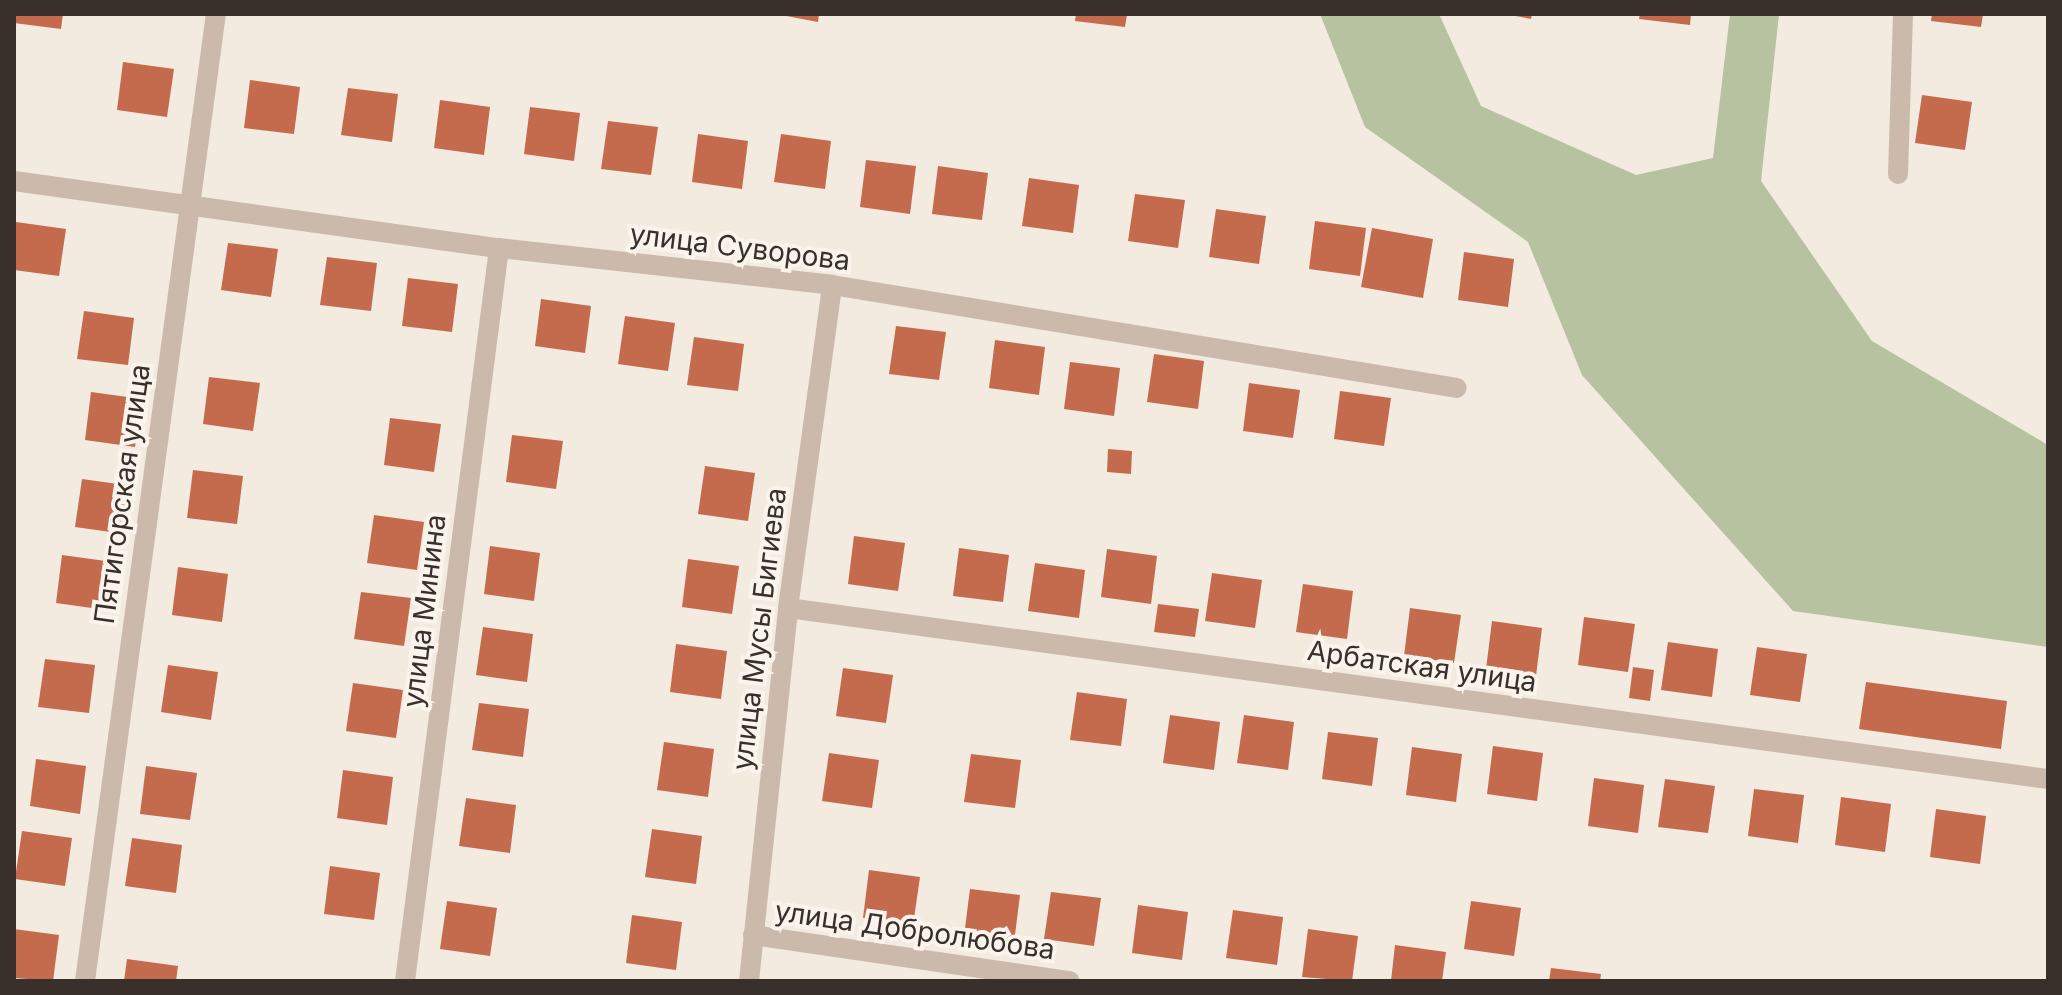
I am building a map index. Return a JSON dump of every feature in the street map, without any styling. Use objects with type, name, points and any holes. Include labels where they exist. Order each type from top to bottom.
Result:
[{"type":"street","name":"Пятигорская улица","points":[[85,981],[216,14]]},
{"type":"street","points":[[1898,174],[1903,14]]},
{"type":"street","name":"улица Суворова","points":[[14,181],[499,248],[832,285],[1457,388]]},
{"type":"street","name":"улица Минина","points":[[405,981],[499,248]]},
{"type":"street","name":"улица Мусы Бигиева","points":[[749,981],[788,608],[832,285]]},
{"type":"street","name":"Арбатская улица","points":[[788,608],[2048,779]]},
{"type":"street","name":"улица Добролюбова","points":[[753,935],[1070,981]]},
{"type":"green space","points":[[1320,14],[1439,14],[1481,106],[1636,175],[1713,158],[1730,14],[1779,14],[1761,181],[1872,341],[2048,445],[2048,647],[1793,611],[1582,375],[1528,242],[1365,127]]},
{"type":"building","points":[[14,14],[63,14],[61,29],[14,23]]},
{"type":"building","points":[[776,14],[819,14],[818,22]]},
{"type":"building","points":[[1076,14],[1127,14],[1125,27],[1075,21]]},
{"type":"building","points":[[1506,14],[1532,14],[1531,19]]},
{"type":"building","points":[[1640,14],[1691,14],[1690,25],[1639,19]]},
{"type":"building","points":[[1932,14],[1983,14],[1981,27],[1931,21]]},
{"type":"building","points":[[123,62],[174,69],[167,117],[117,110]]},
{"type":"building","points":[[250,80],[300,87],[294,134],[244,128]]},
{"type":"building","points":[[348,88],[398,94],[392,142],[341,135]]},
{"type":"building","points":[[1922,95],[1972,102],[1965,150],[1915,143]]},
{"type":"building","points":[[440,100],[490,107],[484,155],[434,148]]},
{"type":"building","points":[[530,107],[580,113],[574,161],[524,154]]},
{"type":"building","points":[[608,121],[658,127],[651,175],[601,169]]},
{"type":"building","points":[[698,134],[748,141],[742,189],[692,182]]},
{"type":"building","points":[[781,134],[831,141],[825,189],[774,182]]},
{"type":"building","points":[[866,160],[916,166],[910,214],[860,207]]},
{"type":"building","points":[[938,166],[988,173],[982,220],[932,214]]},
{"type":"building","points":[[1029,178],[1079,185],[1073,233],[1022,226]]},
{"type":"building","points":[[1135,194],[1185,200],[1178,248],[1128,241]]},
{"type":"building","points":[[1216,209],[1266,216],[1259,264],[1209,257]]},
{"type":"building","points":[[1315,221],[1366,228],[1360,276],[1309,269]]},
{"type":"building","points":[[16,222],[66,229],[59,276],[14,270]]},
{"type":"building","points":[[1372,228],[1433,239],[1423,298],[1361,287]]},
{"type":"building","points":[[228,243],[278,249],[271,297],[221,290]]},
{"type":"building","points":[[1464,252],[1514,259],[1508,307],[1458,300]]},
{"type":"building","points":[[327,257],[377,263],[371,311],[320,305]]},
{"type":"building","points":[[408,278],[458,284],[452,332],[402,326]]},
{"type":"building","points":[[541,299],[591,306],[585,353],[535,346]]},
{"type":"building","points":[[84,311],[134,318],[128,365],[77,359]]},
{"type":"building","points":[[625,316],[675,323],[668,371],[618,364]]},
{"type":"building","points":[[896,326],[946,332],[939,380],[889,374]]},
{"type":"building","points":[[694,337],[744,344],[738,391],[687,385]]},
{"type":"building","points":[[995,340],[1045,347],[1039,395],[989,388]]},
{"type":"building","points":[[1154,354],[1204,361],[1198,409],[1147,402]]},
{"type":"building","points":[[1070,362],[1120,368],[1114,416],[1064,409]]},
{"type":"building","points":[[209,377],[260,383],[253,431],[203,424]]},
{"type":"building","points":[[1249,383],[1300,390],[1293,438],[1243,431]]},
{"type":"building","points":[[1340,391],[1391,398],[1384,446],[1334,439]]},
{"type":"building","points":[[91,392],[142,399],[135,447],[85,440]]},
{"type":"building","points":[[390,418],[441,424],[434,472],[384,465]]},
{"type":"building","points":[[512,435],[563,441],[556,489],[506,482]]},
{"type":"building","points":[[1108,449],[1132,451],[1131,474],[1107,472]]},
{"type":"building","points":[[705,466],[755,473],[748,521],[698,514]]},
{"type":"building","points":[[193,470],[243,476],[237,524],[187,518]]},
{"type":"building","points":[[82,479],[132,486],[125,534],[75,527]]},
{"type":"building","points":[[374,515],[424,522],[417,570],[367,563]]},
{"type":"building","points":[[854,536],[905,543],[898,591],[848,584]]},
{"type":"building","points":[[490,546],[540,553],[534,601],[484,594]]},
{"type":"building","points":[[959,548],[1009,555],[1003,602],[953,596]]},
{"type":"building","points":[[1107,549],[1157,556],[1151,604],[1101,597]]},
{"type":"building","points":[[62,555],[113,562],[106,610],[56,603]]},
{"type":"building","points":[[688,559],[739,566],[732,614],[682,607]]},
{"type":"building","points":[[1035,563],[1085,570],[1079,618],[1028,611]]},
{"type":"building","points":[[178,567],[228,574],[222,622],[172,615]]},
{"type":"building","points":[[1212,573],[1262,580],[1255,628],[1205,621]]},
{"type":"building","points":[[1303,584],[1353,591],[1347,639],[1296,632]]},
{"type":"building","points":[[361,592],[411,598],[404,646],[354,639]]},
{"type":"building","points":[[1158,604],[1199,609],[1195,637],[1154,632]]},
{"type":"building","points":[[1410,608],[1461,615],[1454,663],[1404,656]]},
{"type":"building","points":[[1584,617],[1635,624],[1628,672],[1578,665]]},
{"type":"building","points":[[1492,621],[1542,628],[1536,676],[1486,669]]},
{"type":"building","points":[[483,627],[533,634],[527,682],[476,675]]},
{"type":"building","points":[[1668,642],[1718,649],[1712,697],[1661,690]]},
{"type":"building","points":[[676,644],[727,651],[721,699],[670,692]]},
{"type":"building","points":[[1757,647],[1807,654],[1800,702],[1750,695]]},
{"type":"building","points":[[45,659],[95,665],[89,713],[38,707]]},
{"type":"building","points":[[168,665],[218,672],[211,720],[161,712]]},
{"type":"building","points":[[1633,667],[1654,670],[1650,701],[1629,698]]},
{"type":"building","points":[[843,668],[893,675],[886,723],[836,716]]},
{"type":"building","points":[[1866,682],[2007,701],[2001,749],[1859,729]]},
{"type":"building","points":[[353,683],[403,690],[396,738],[346,731]]},
{"type":"building","points":[[1077,692],[1127,699],[1121,746],[1070,740]]},
{"type":"building","points":[[479,703],[529,709],[523,757],[472,750]]},
{"type":"building","points":[[1170,715],[1220,722],[1214,770],[1163,763]]},
{"type":"building","points":[[1244,715],[1294,722],[1288,770],[1237,763]]},
{"type":"building","points":[[1328,732],[1378,738],[1372,786],[1322,779]]},
{"type":"building","points":[[664,742],[714,749],[708,797],[657,790]]},
{"type":"building","points":[[1493,746],[1543,753],[1537,801],[1487,794]]},
{"type":"building","points":[[1412,747],[1462,754],[1456,802],[1406,795]]},
{"type":"building","points":[[829,753],[879,760],[872,808],[822,801]]},
{"type":"building","points":[[971,754],[1021,760],[1015,808],[964,802]]},
{"type":"building","points":[[36,759],[86,766],[80,814],[30,806]]},
{"type":"building","points":[[146,766],[197,773],[190,820],[140,814]]},
{"type":"building","points":[[343,770],[393,777],[387,825],[337,818]]},
{"type":"building","points":[[1594,778],[1644,785],[1638,833],[1588,826]]},
{"type":"building","points":[[1665,779],[1715,786],[1708,833],[1658,827]]},
{"type":"building","points":[[1754,789],[1804,795],[1798,843],[1748,836]]},
{"type":"building","points":[[1841,797],[1891,804],[1885,852],[1835,845]]},
{"type":"building","points":[[466,798],[516,805],[510,853],[459,846]]},
{"type":"building","points":[[1936,809],[1986,816],[1980,864],[1930,857]]},
{"type":"building","points":[[652,829],[702,836],[696,884],[645,877]]},
{"type":"building","points":[[22,831],[72,838],[65,886],[15,879]]},
{"type":"building","points":[[132,838],[182,845],[176,893],[125,886]]},
{"type":"building","points":[[330,866],[380,873],[374,920],[324,914]]},
{"type":"building","points":[[869,870],[920,877],[913,925],[863,918]]},
{"type":"building","points":[[970,889],[1020,895],[1014,943],[964,936]]},
{"type":"building","points":[[1051,892],[1101,898],[1094,946],[1044,939]]},
{"type":"building","points":[[447,901],[497,908],[490,956],[440,949]]},
{"type":"building","points":[[1471,901],[1521,908],[1514,956],[1464,949]]},
{"type":"building","points":[[1138,905],[1188,912],[1182,960],[1132,953]]},
{"type":"building","points":[[1233,910],[1283,917],[1277,965],[1226,958]]},
{"type":"building","points":[[632,915],[682,922],[676,970],[626,963]]},
{"type":"building","points":[[14,929],[59,935],[53,981],[14,978]]},
{"type":"building","points":[[1308,929],[1358,936],[1352,981],[1302,977]]},
{"type":"building","points":[[1395,945],[1446,952],[1442,981],[1391,981]]},
{"type":"building","points":[[127,959],[178,966],[176,981],[124,981]]},
{"type":"building","points":[[1551,968],[1601,974],[1600,981],[1549,981]]}]
